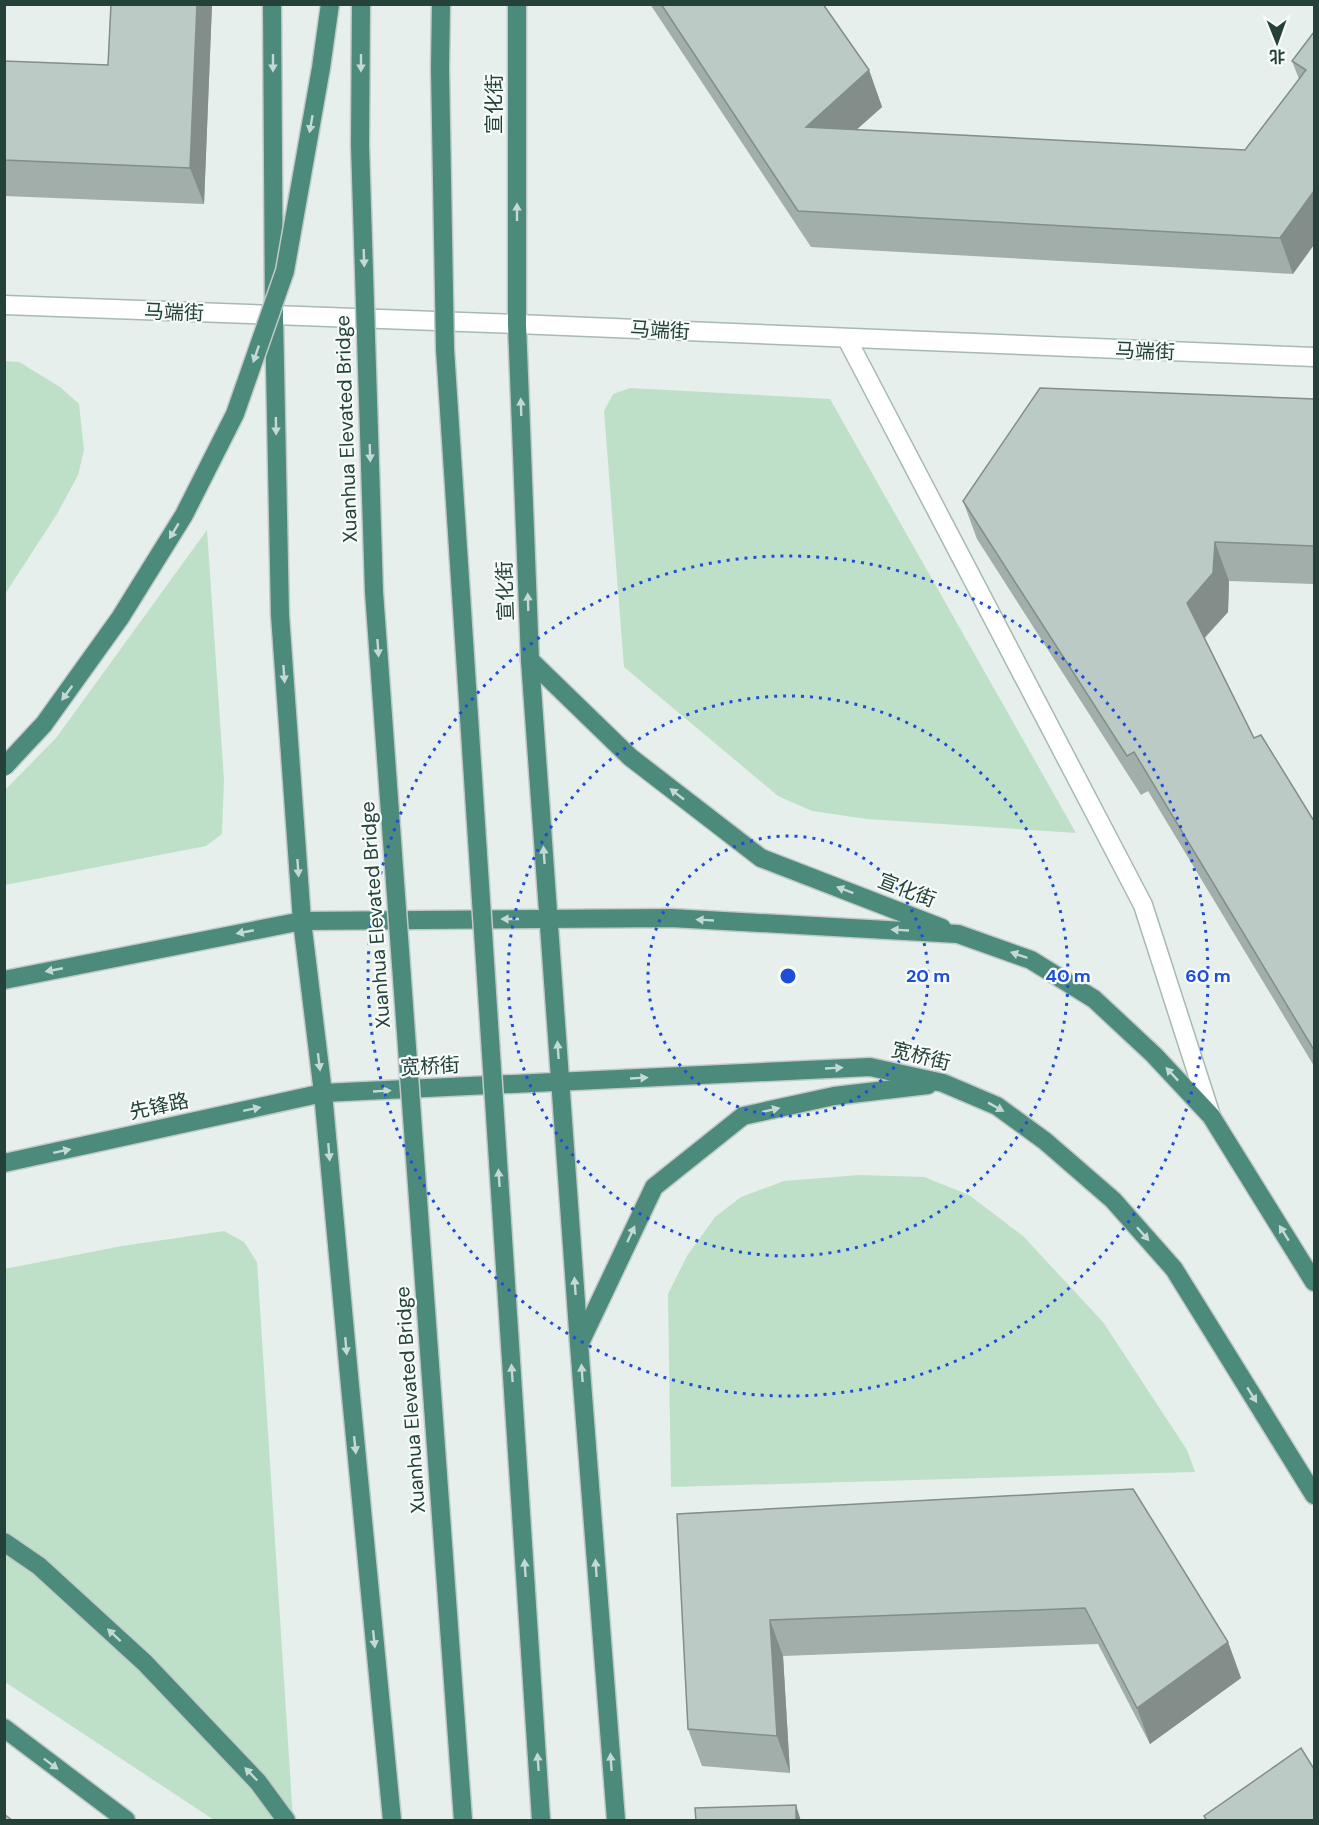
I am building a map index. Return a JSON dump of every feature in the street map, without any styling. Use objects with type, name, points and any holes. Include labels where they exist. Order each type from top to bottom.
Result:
[{"type":"highway","points":[[272,4],[274,316],[280,615],[302,921],[323,1094],[392,1821]]},
{"type":"highway","points":[[4,767],[44,724],[120,618],[183,515],[235,414],[285,271],[330,4]]},
{"type":"highway","name":"Xuanhua Elevated Bridge","points":[[361,4],[360,145],[374,592],[464,1821]]},
{"type":"highway","points":[[441,4],[445,349],[542,1821]]},
{"type":"highway","name":"宣化街","points":[[517,4],[518,324],[530,660],[630,757],[761,858],[958,934]]},
{"type":"highway","points":[[530,660],[616,1821]]},
{"type":"highway","points":[[4,980],[302,921],[670,918],[958,934],[1031,960],[1094,999],[1154,1055],[1211,1116],[1314,1282]]},
{"type":"highway","name":"宽桥街","points":[[323,1094],[870,1067],[943,1083],[997,1106],[1046,1141],[1113,1200],[1174,1269],[1314,1495]]},
{"type":"highway","points":[[579,1344],[654,1186],[743,1116],[834,1096],[943,1083]]},
{"type":"highway","name":"先锋路","points":[[4,1163],[323,1094]]},
{"type":"highway","points":[[4,1542],[39,1566],[145,1663],[258,1782],[286,1821]]},
{"type":"highway","points":[[4,1728],[126,1821]]},
{"type":"street","name":"马端街","points":[[4,305],[1314,357]]},
{"type":"street","points":[[847,339],[1143,905],[1211,1116]]},
{"type":"green space","points":[[5,361],[19,362],[60,387],[79,404],[84,450],[78,475],[57,514],[5,594]]},
{"type":"green space","points":[[630,388],[830,399],[1076,833],[867,819],[812,811],[778,796],[624,667],[604,411],[613,394]]},
{"type":"green space","points":[[207,530],[224,780],[222,834],[206,846],[5,885],[5,790],[56,738]]},
{"type":"green space","points":[[859,1175],[924,1177],[969,1195],[1023,1236],[1103,1322],[1187,1450],[1195,1472],[671,1487],[668,1294],[687,1256],[715,1217],[741,1197],[784,1181]]},
{"type":"green space","points":[[224,1231],[244,1242],[257,1262],[293,1820],[214,1820],[5,1682],[4,1269],[122,1246]]},
{"type":"building","points":[[111,4],[197,4],[190,168],[4,160],[4,61],[108,65]]},
{"type":"building","points":[[661,4],[823,4],[869,70],[806,127],[1245,150],[1306,70],[1292,61],[1314,32],[1314,191],[1280,238],[798,211]]},
{"type":"building","points":[[1040,388],[1314,399],[1314,546],[1215,542],[1213,573],[1187,603],[1254,738],[1261,735],[1314,821],[1314,1050],[1134,752],[1127,756],[963,501]]},
{"type":"building","points":[[1133,1489],[1228,1642],[1137,1708],[1085,1608],[770,1620],[777,1736],[688,1729],[677,1514]]},
{"type":"building","points":[[1301,1748],[1314,1769],[1314,1821],[1207,1821],[1204,1816]]},
{"type":"building","points":[[796,1805],[796,1821],[696,1821],[695,1808]]},
{"type":"building","points":[[4,1814],[13,1821],[4,1821]]}]
